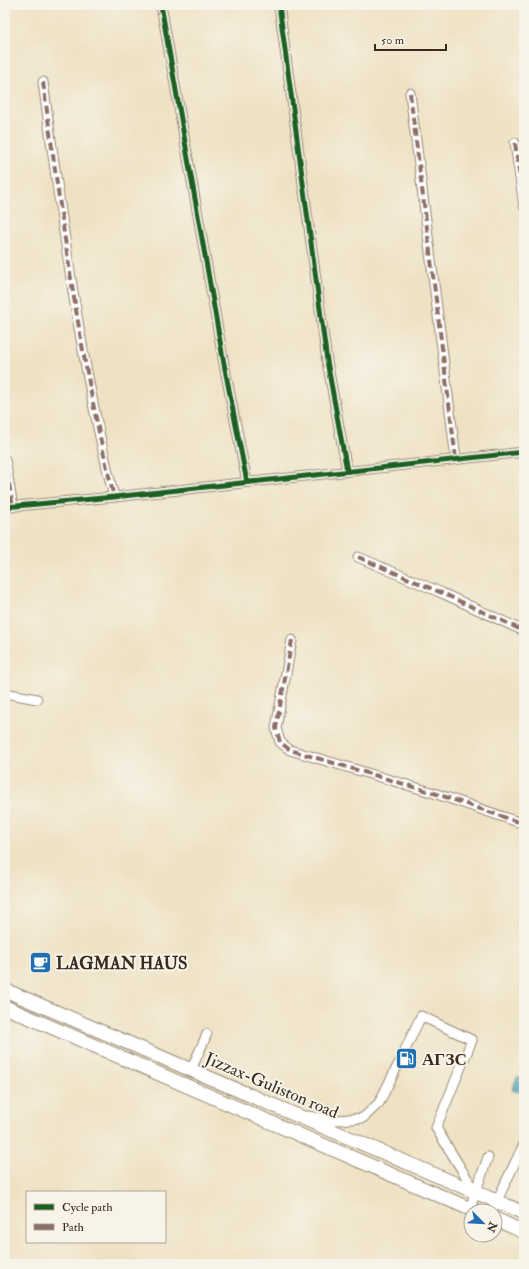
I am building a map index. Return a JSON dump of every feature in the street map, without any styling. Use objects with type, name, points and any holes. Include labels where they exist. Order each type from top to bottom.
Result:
[{"type":"highway","name":"Jizzax-Guliston road","points":[[5,990],[476,1193],[490,1203]]},
{"type":"highway","name":"Jizzax-Guliston road","points":[[5,1007],[463,1206]]},
{"type":"highway","points":[[184,1085],[191,1070]]},
{"type":"highway","name":"Jizzax-Guliston road","points":[[503,1208],[524,1213]]},
{"type":"highway","points":[[503,1223],[524,1232]]},
{"type":"street","points":[[161,5],[224,364],[247,482]]},
{"type":"street","points":[[279,5],[326,361],[347,471]]},
{"type":"street","points":[[43,82],[77,313],[101,443],[114,497]]},
{"type":"street","points":[[410,93],[456,458]]},
{"type":"street","points":[[515,143],[524,206]]},
{"type":"street","points":[[5,460],[9,507],[114,497],[456,458],[524,452]]},
{"type":"street","points":[[358,557],[442,593],[524,631]]},
{"type":"street","points":[[292,640],[276,728],[280,742],[290,750],[434,793],[524,824]]},
{"type":"street","points":[[5,693],[37,699]]},
{"type":"street","points":[[405,1050],[420,1016],[472,1040],[436,1128],[476,1193]]},
{"type":"street","points":[[191,1070],[207,1034]]},
{"type":"street","points":[[293,1114],[336,1120],[363,1118],[379,1103],[398,1065]]},
{"type":"street","points":[[495,1203],[524,1144]]},
{"type":"street","points":[[474,1203],[488,1157]]},
{"type":"water","points":[[517,1077],[523,1079],[519,1092],[512,1090]]},
{"type":"tunnel","points":[[398,1065],[405,1050]]},
{"type":"marked path","points":[[43,82],[73,291],[91,394],[114,497]]},
{"type":"marked path","points":[[410,93],[456,459]]},
{"type":"marked path","points":[[515,143],[524,206]]},
{"type":"marked path","points":[[5,460],[13,507]]},
{"type":"marked path","points":[[358,557],[442,593],[524,631]]},
{"type":"marked path","points":[[292,640],[276,728],[280,742],[290,750],[434,793],[524,824]]},
{"type":"cycle path","points":[[161,5],[224,364],[247,482]]},
{"type":"cycle path","points":[[279,5],[327,361],[347,471]]},
{"type":"cycle path","points":[[5,507],[114,497],[524,452]]},
{"type":"place","name":"LAGMAN HAUS","points":[[41,963]]},
{"type":"place","name":"АГЗС","points":[[407,1059]]}]
